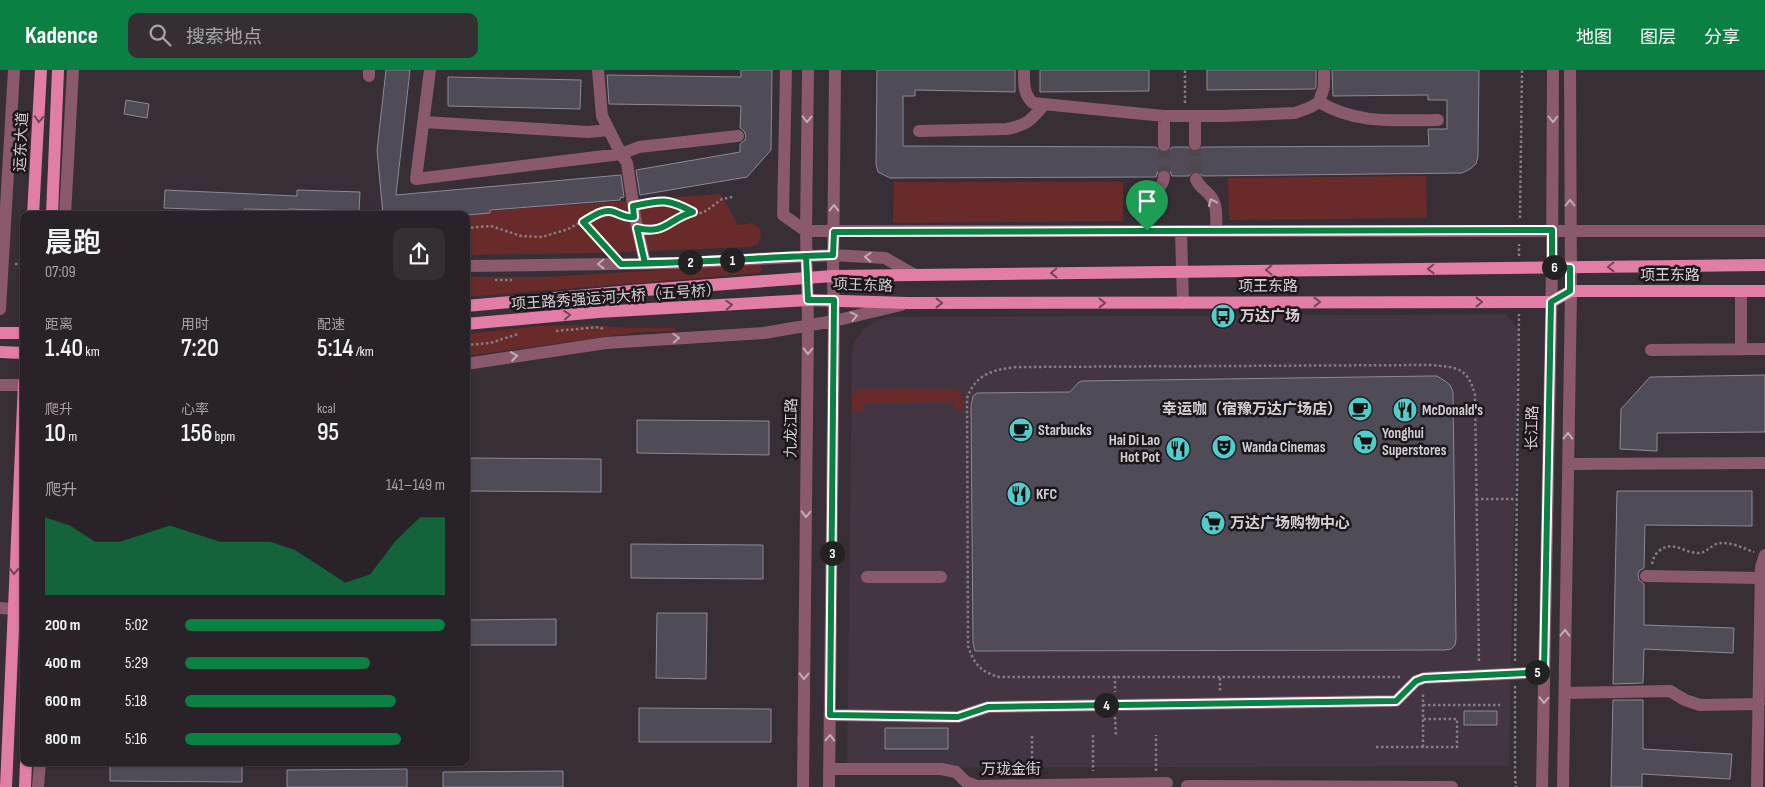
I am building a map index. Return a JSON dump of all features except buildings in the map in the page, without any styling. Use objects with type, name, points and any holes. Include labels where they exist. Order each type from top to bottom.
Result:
[{"type":"main road","name":"运东大道","points":[[33,211],[42,70]]},
{"type":"main road","points":[[52,211],[58,70]]},
{"type":"main road","name":"项王东路","points":[[768,280],[912,274],[1765,265]]},
{"type":"main road","name":"项王路秀强运河大桥（五号桥）","points":[[470,306],[768,280]]},
{"type":"main road","points":[[1551,302],[1570,291]]},
{"type":"main road","name":"项王东路","points":[[1570,291],[1765,291]]},
{"type":"main road","name":"项王东路","points":[[768,303],[808,300],[908,303],[1551,302]]},
{"type":"main road","name":"项王路秀强运河大桥（五号桥）","points":[[470,324],[598,312],[768,303]]},
{"type":"main road","points":[[0,333],[20,333]]},
{"type":"main road","points":[[0,352],[20,352]]},
{"type":"main road","points":[[6,787],[12,609],[20,459]]},
{"type":"main road","points":[[25,787],[26,766]]},
{"type":"street","points":[[0,309],[14,70]]},
{"type":"street","points":[[65,211],[73,70]]},
{"type":"street","points":[[430,70],[416,179],[621,154],[639,147],[738,136]]},
{"type":"street","points":[[598,70],[602,116],[627,162],[635,217],[645,263]]},
{"type":"street","points":[[786,70],[783,215],[806,232],[1765,231]]},
{"type":"street","name":"九龙江路","points":[[803,787],[808,325],[806,232],[808,70]]},
{"type":"street","points":[[829,787],[835,70]]},
{"type":"street","points":[[1024,70],[1025,93],[1033,103],[1164,116],[1295,113],[1311,108],[1319,102],[1324,86],[1324,70]]},
{"type":"street","name":"长江路","points":[[1542,787],[1552,267],[1553,70]]},
{"type":"street","points":[[1563,787],[1570,291],[1570,70]]},
{"type":"street","points":[[1319,102],[1343,114],[1364,119],[1438,120]]},
{"type":"street","points":[[919,131],[1021,127],[1030,122],[1045,104]]},
{"type":"street","points":[[1164,116],[1164,144]]},
{"type":"street","points":[[1190,116],[1196,144]]},
{"type":"street","points":[[424,122],[588,132],[608,130]]},
{"type":"street","points":[[1147,231],[1148,209],[1152,197],[1163,184],[1164,177]]},
{"type":"street","points":[[1196,179],[1198,186],[1212,198],[1216,210],[1216,231]]},
{"type":"street","points":[[1181,231],[1183,303]]},
{"type":"street","points":[[470,266],[621,264],[833,255],[885,258],[912,274]]},
{"type":"street","points":[[1741,291],[1741,349]]},
{"type":"street","points":[[470,363],[617,342],[764,333],[834,321],[908,303]]},
{"type":"street","points":[[1651,350],[1765,349]]},
{"type":"street","points":[[0,385],[20,384]]},
{"type":"street","points":[[1568,464],[1765,462]]},
{"type":"street","points":[[1757,787],[1761,578],[1762,561],[1765,555]]},
{"type":"street","points":[[867,576],[941,576]]},
{"type":"street","points":[[1648,576],[1761,578]]},
{"type":"street","points":[[830,715],[958,717],[988,707],[1396,701],[1416,681],[1424,678],[1544,672]]},
{"type":"street","points":[[1565,692],[1670,691],[1685,700],[1700,705],[1759,704]]},
{"type":"street","points":[[38,787],[40,766]]},
{"type":"street","name":"万珑金街","points":[[829,768],[941,768],[956,772],[966,782],[974,786],[1162,784]]},
{"type":"street","points":[[1187,786],[1452,787]]},
{"type":"path","points":[[1185,70],[1190,116]]},
{"type":"path","points":[[1519,268],[1522,70]]},
{"type":"path","points":[[470,228],[491,226],[521,236],[532,237],[556,233],[583,222],[596,214],[607,211],[629,218],[635,217],[665,200],[693,212],[703,214],[722,199],[732,197]]},
{"type":"path","points":[[635,217],[648,230],[662,229],[674,220],[693,212]]},
{"type":"path","points":[[583,222],[621,264]]},
{"type":"path","points":[[1516,787],[1516,499],[1519,302]]},
{"type":"path","points":[[552,330],[600,327],[617,342]]},
{"type":"path","points":[[470,345],[490,343],[524,332]]},
{"type":"path","points":[[1423,747],[1424,678],[999,677],[987,674],[976,664],[968,646],[967,398],[970,389],[977,380],[985,374],[999,369],[1016,367],[1430,365],[1453,367],[1462,371],[1472,385],[1475,395],[1479,675]]},
{"type":"path","points":[[1476,499],[1516,499]]},
{"type":"path","points":[[1648,576],[1653,558],[1657,552],[1665,547],[1673,546],[1701,553],[1723,543],[1765,555]]},
{"type":"path","points":[[1423,706],[1500,706]]},
{"type":"path","points":[[1376,747],[1457,747],[1457,719],[1423,719]]},
{"type":"path","points":[[1093,735],[1093,784]]},
{"type":"path","points":[[1156,735],[1162,784]]},
{"type":"path","points":[[1032,736],[1032,785]]},
{"type":"shaded area","points":[[1426,176],[1427,218],[1229,220],[1228,178]]},
{"type":"shaded area","points":[[894,182],[1123,182],[1123,221],[893,223]]},
{"type":"shaded area","points":[[721,194],[738,225],[753,223],[760,229],[761,236],[758,244],[749,247],[599,253],[470,255],[470,212]]},
{"type":"shaded area","points":[[753,265],[760,265],[762,270],[760,273],[470,297],[470,277],[544,277]]},
{"type":"shaded area","points":[[1506,314],[1518,329],[1509,766],[847,768],[852,356],[854,342],[863,330],[876,321],[890,317]]},
{"type":"shaded area","points":[[588,325],[676,329],[675,331],[639,332],[470,355],[470,334],[541,326]]},
{"type":"shaded area","points":[[864,389],[953,389],[961,394],[964,410],[954,410],[954,402],[864,403],[863,411],[852,411],[852,394]]},
{"type":"tunnel","points":[[1195,144],[1196,179]]},
{"type":"tunnel","points":[[1164,145],[1164,177]]},
{"type":"place","name":"万达广场","points":[[1223,316]]},
{"type":"place","name":"幸运咖（宿豫万达广场店）","points":[[1360,409]]},
{"type":"place","name":"McDonald's","points":[[1405,410]]},
{"type":"place","name":"Starbucks","points":[[1021,430]]},
{"type":"place","name":"Yonghui Superstores","points":[[1365,442]]},
{"type":"place","name":"Wanda Cinemas","points":[[1224,447]]},
{"type":"place","name":"Hai Di Lao Hot Pot","points":[[1178,449]]},
{"type":"place","name":"KFC","points":[[1019,494]]},
{"type":"place","name":"万达广场购物中心","points":[[1213,523]]},
{"type":"route","points":[[1147,231],[834,232],[833,255],[806,256],[680,263],[645,263],[637,228],[648,230],[662,229],[674,220],[693,212],[665,200],[633,206],[634,217],[629,218],[607,211],[596,214],[583,222],[621,264],[680,263],[743,259],[806,256],[808,300],[834,300],[830,715],[958,717],[988,707],[1396,701],[1416,681],[1424,678],[1544,672],[1551,302],[1570,291],[1570,268],[1552,267],[1552,230],[1147,231]]}]
